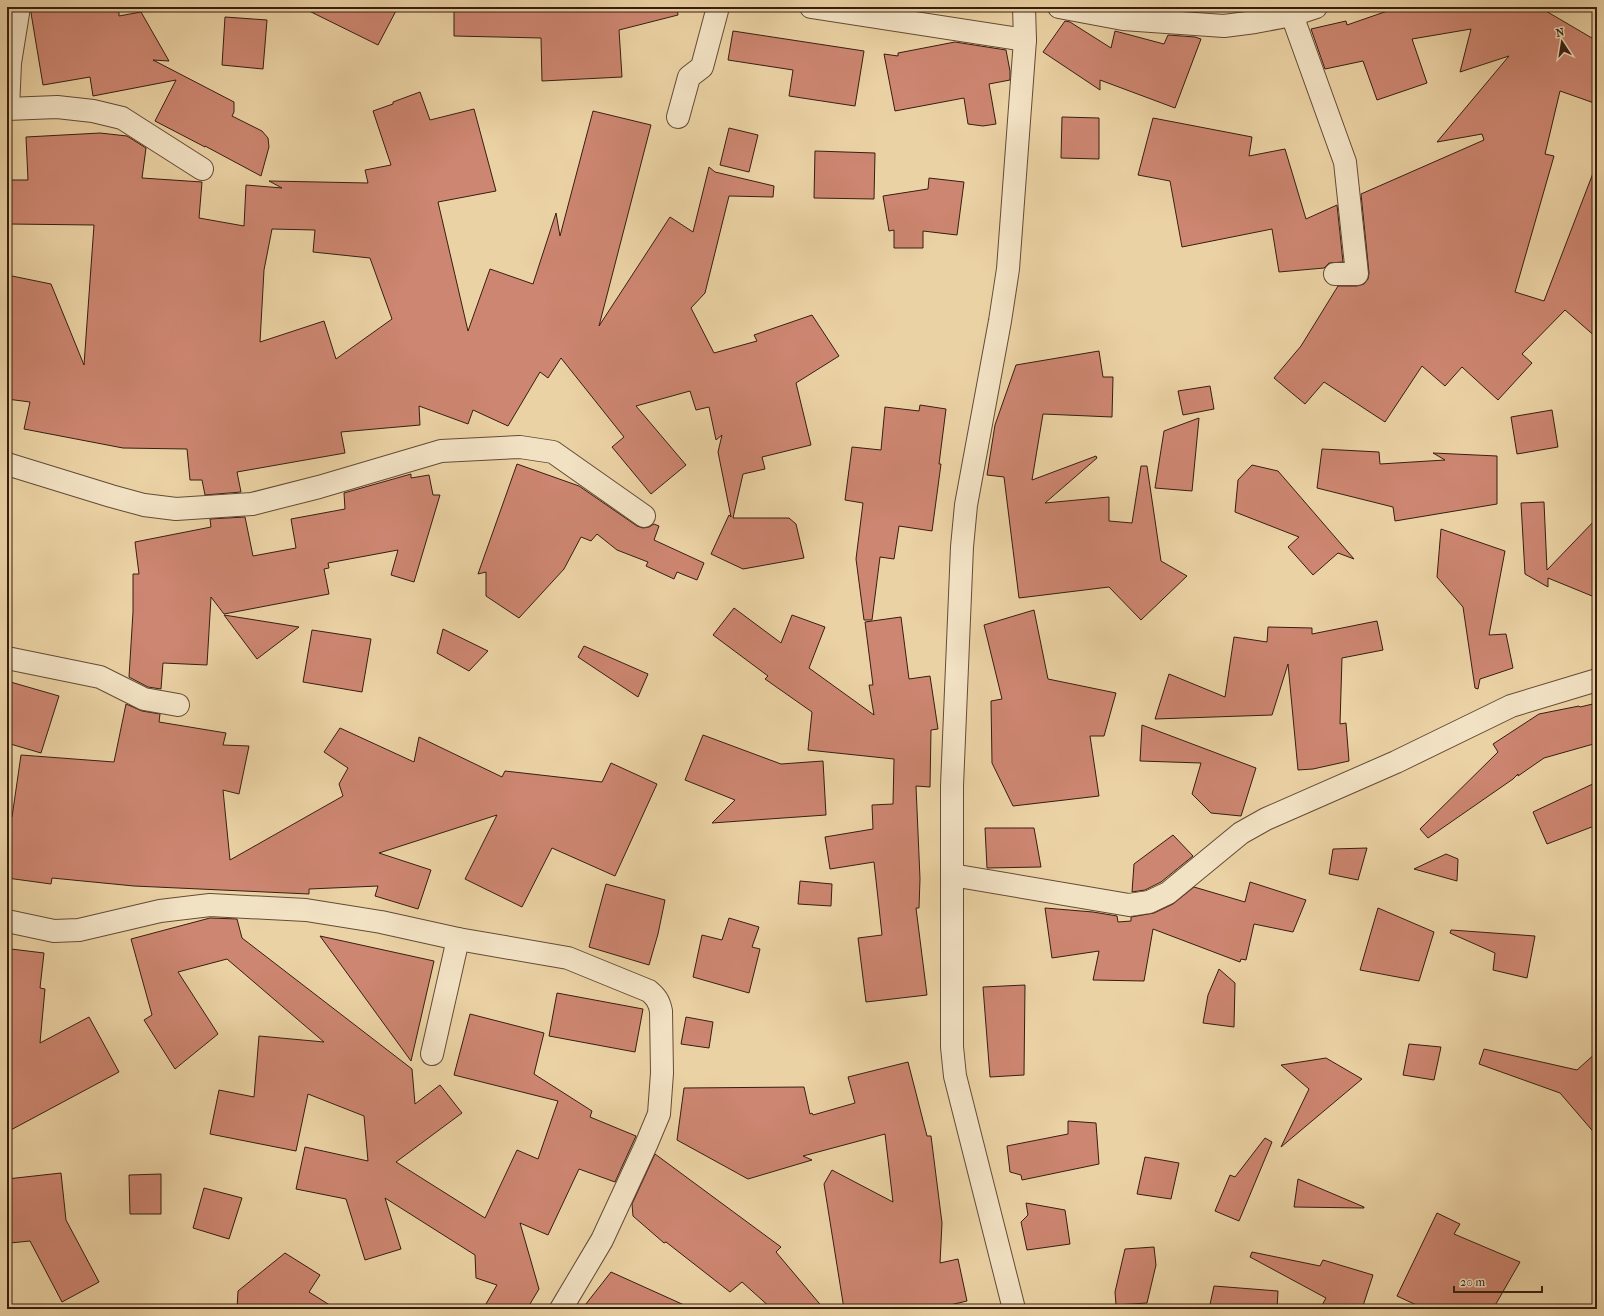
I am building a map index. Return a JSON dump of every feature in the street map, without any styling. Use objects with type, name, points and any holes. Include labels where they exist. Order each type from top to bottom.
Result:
[{"type":"street","points":[[19,7],[10,63],[8,109],[57,107],[93,110],[122,118],[202,169]]},
{"type":"street","points":[[678,117],[689,77],[702,67],[718,7]]},
{"type":"street","points":[[811,7],[1025,40]]},
{"type":"street","points":[[1014,1309],[955,1076],[952,1047],[952,786],[962,547],[966,506],[1008,269],[1025,40],[1024,7]]},
{"type":"street","points":[[1059,7],[1123,19],[1224,26],[1292,15],[1316,7]]},
{"type":"street","points":[[1292,15],[1345,162],[1357,274],[1335,274]]},
{"type":"street","points":[[7,464],[117,498],[144,505],[176,509],[252,504],[320,488],[441,451],[520,447],[552,452],[644,516]]},
{"type":"street","points":[[7,658],[100,677],[144,699],[178,705]]},
{"type":"street","points":[[952,876],[1129,905],[1149,902],[1168,893],[1241,833],[1266,819],[1396,762],[1511,706],[1597,680]]},
{"type":"street","points":[[7,921],[54,931],[79,930],[160,911],[210,905],[306,910],[380,922],[458,939],[568,958],[649,991],[656,996],[661,1011],[662,1073],[659,1114],[602,1240],[561,1309]]},
{"type":"street","points":[[432,1054],[458,939]]},
{"type":"building","points":[[31,7],[119,7],[119,16],[141,12],[169,61],[153,60],[234,102],[234,112],[232,116],[262,131],[268,138],[269,147],[261,176],[155,121],[176,80],[93,96],[90,77],[43,85]]},
{"type":"building","points":[[301,7],[398,7],[378,45]]},
{"type":"building","points":[[454,7],[677,7],[678,15],[619,30],[622,77],[542,81],[541,38],[454,36]]},
{"type":"building","points":[[1399,7],[1539,7],[1597,41],[1597,104],[1560,91],[1545,154],[1554,156],[1515,292],[1544,301],[1595,168],[1597,168],[1597,338],[1565,310],[1522,354],[1532,363],[1498,400],[1462,367],[1445,386],[1422,366],[1385,422],[1324,382],[1305,404],[1274,378],[1301,346],[1338,286],[1357,286],[1364,284],[1368,279],[1369,273],[1361,194],[1484,140],[1482,134],[1437,142],[1509,56],[1460,72],[1471,29],[1412,39],[1427,83],[1377,100],[1363,61],[1325,69],[1311,29],[1346,21],[1347,25]]},
{"type":"building","points":[[225,17],[267,20],[263,69],[222,65]]},
{"type":"building","points":[[1065,21],[1070,22],[1111,48],[1115,31],[1164,44],[1168,35],[1195,37],[1201,39],[1175,108],[1100,80],[1100,90],[1043,52]]},
{"type":"building","points":[[733,31],[864,51],[855,106],[789,96],[793,70],[728,60]]},
{"type":"building","points":[[955,42],[1006,50],[1010,80],[989,84],[996,124],[983,126],[968,124],[964,98],[895,111],[884,54],[898,56],[898,53]]},
{"type":"building","points":[[420,92],[430,120],[474,109],[496,191],[438,202],[468,331],[490,269],[533,284],[556,213],[560,236],[593,111],[651,125],[599,326],[670,217],[693,232],[709,167],[715,172],[774,186],[773,197],[729,196],[705,293],[691,308],[714,353],[757,341],[754,335],[812,315],[839,356],[796,383],[811,445],[762,457],[765,469],[743,474],[733,518],[789,518],[796,524],[804,558],[743,569],[711,554],[729,515],[731,517],[718,452],[722,435],[716,440],[709,407],[696,410],[690,391],[636,406],[686,465],[651,494],[612,447],[624,437],[561,358],[548,378],[540,372],[508,426],[473,410],[468,424],[419,406],[420,425],[341,432],[345,453],[237,472],[241,492],[205,495],[202,480],[190,480],[187,449],[123,448],[24,429],[30,402],[7,399],[7,275],[51,284],[84,365],[94,225],[9,224],[10,180],[28,180],[26,137],[100,133],[127,136],[146,148],[142,178],[202,182],[199,218],[244,226],[246,185],[282,188],[269,181],[368,183],[365,170],[391,165],[373,111],[393,104],[393,102]],"holes":[[[272,229],[315,230],[313,252],[370,258],[392,319],[336,359],[324,321],[260,342],[264,270]]]},
{"type":"building","points":[[1062,117],[1099,118],[1099,159],[1061,158]]},
{"type":"building","points":[[1153,118],[1252,137],[1249,156],[1285,149],[1306,219],[1337,205],[1343,262],[1329,263],[1324,268],[1279,272],[1272,229],[1182,247],[1170,181],[1138,175]]},
{"type":"building","points":[[729,128],[758,135],[749,172],[720,165]]},
{"type":"building","points":[[815,151],[875,153],[874,199],[814,198]]},
{"type":"building","points":[[929,178],[964,182],[957,235],[923,231],[923,248],[894,248],[894,230],[889,231],[883,196],[928,189]]},
{"type":"building","points":[[1099,351],[1103,377],[1113,377],[1112,417],[1043,414],[1032,480],[1096,456],[1097,458],[1045,503],[1109,497],[1109,521],[1132,523],[1141,466],[1147,466],[1161,561],[1187,576],[1141,620],[1109,587],[1019,598],[1004,477],[987,475],[995,425],[1016,365]]},
{"type":"building","points":[[1210,386],[1214,409],[1183,415],[1178,391]]},
{"type":"building","points":[[920,405],[946,409],[939,464],[941,464],[932,531],[899,526],[894,559],[880,557],[872,620],[864,620],[856,559],[863,503],[845,500],[852,447],[881,450],[885,407],[919,411]]},
{"type":"building","points":[[1552,410],[1558,447],[1517,454],[1511,417]]},
{"type":"building","points":[[1199,418],[1192,491],[1155,488],[1164,431]]},
{"type":"building","points":[[1322,449],[1379,452],[1380,464],[1445,460],[1433,453],[1497,456],[1497,504],[1395,521],[1393,507],[1317,488]]},
{"type":"building","points":[[517,464],[579,486],[637,526],[643,528],[654,524],[659,526],[654,540],[704,563],[697,580],[677,572],[674,579],[646,566],[648,562],[617,550],[597,534],[591,541],[581,537],[564,569],[519,618],[486,596],[486,572],[478,574]]},
{"type":"building","points":[[1252,465],[1278,471],[1354,559],[1338,553],[1313,575],[1288,547],[1299,537],[1235,512],[1238,480]]},
{"type":"building","points":[[411,474],[411,478],[429,475],[433,495],[440,495],[414,582],[391,575],[398,550],[328,563],[329,568],[324,569],[329,594],[224,614],[211,597],[207,665],[163,663],[161,689],[148,687],[129,677],[133,612],[133,574],[139,574],[135,542],[211,527],[210,519],[245,517],[253,556],[296,548],[291,519],[345,509],[344,493]]},
{"type":"building","points":[[1544,502],[1547,570],[1597,518],[1597,598],[1548,578],[1548,587],[1525,574],[1521,503]]},
{"type":"building","points":[[1441,529],[1505,551],[1489,635],[1506,634],[1513,668],[1480,679],[1478,689],[1475,688],[1463,607],[1437,577]]},
{"type":"building","points":[[734,608],[781,643],[792,615],[825,627],[809,668],[874,715],[869,685],[873,685],[865,622],[901,617],[909,679],[930,676],[938,729],[931,730],[930,787],[916,786],[920,879],[919,908],[916,908],[927,995],[866,1002],[858,938],[882,935],[874,862],[830,869],[825,837],[873,829],[872,805],[893,804],[894,759],[808,750],[812,712],[765,679],[768,676],[713,635]]},
{"type":"building","points":[[1034,610],[1048,679],[1116,693],[1104,736],[1090,736],[1099,796],[1013,806],[992,763],[991,701],[1002,699],[984,625]]},
{"type":"building","points":[[224,615],[299,627],[257,659]]},
{"type":"building","points":[[1377,621],[1383,650],[1342,658],[1340,724],[1346,723],[1349,761],[1313,769],[1298,770],[1288,664],[1272,715],[1155,719],[1169,674],[1225,697],[1234,637],[1267,642],[1268,627],[1312,628],[1312,634]]},
{"type":"building","points":[[443,629],[488,651],[469,671],[437,653]]},
{"type":"building","points":[[312,630],[371,639],[362,692],[303,682]]},
{"type":"building","points":[[584,646],[648,674],[638,697],[578,657]]},
{"type":"building","points":[[7,681],[59,696],[41,753],[7,743]]},
{"type":"building","points":[[1597,703],[1597,743],[1544,758],[1518,776],[1518,774],[1428,838],[1420,829],[1498,752],[1493,744],[1539,714]]},
{"type":"building","points":[[126,704],[142,711],[160,714],[159,722],[226,733],[223,745],[249,746],[239,794],[223,790],[230,860],[343,796],[339,784],[348,768],[324,752],[340,728],[414,762],[419,737],[502,777],[505,771],[602,782],[611,763],[657,784],[615,876],[552,848],[522,907],[465,879],[497,815],[379,853],[431,870],[418,909],[375,896],[378,886],[309,889],[309,894],[134,886],[52,878],[51,884],[7,878],[7,816],[12,817],[21,755],[114,762]]},
{"type":"building","points":[[1142,725],[1256,768],[1241,816],[1211,813],[1192,794],[1201,763],[1140,761]]},
{"type":"building","points":[[703,735],[781,764],[823,761],[826,815],[712,823],[735,800],[685,780]]},
{"type":"building","points":[[1597,782],[1597,825],[1547,844],[1533,812]]},
{"type":"building","points":[[985,828],[1034,828],[1041,867],[987,868]]},
{"type":"building","points":[[1173,835],[1193,856],[1161,882],[1145,890],[1132,892],[1134,864]]},
{"type":"building","points":[[1367,848],[1358,880],[1329,874],[1333,849]]},
{"type":"building","points":[[1446,854],[1458,859],[1457,881],[1414,869]]},
{"type":"building","points":[[800,881],[832,884],[831,906],[798,904]]},
{"type":"building","points":[[1250,882],[1306,900],[1293,932],[1254,924],[1246,960],[1241,959],[1240,962],[1153,929],[1144,981],[1093,980],[1099,951],[1052,958],[1045,908],[1093,912],[1117,916],[1118,922],[1131,921],[1131,917],[1154,913],[1173,904],[1194,887],[1245,902]]},
{"type":"building","points":[[606,884],[665,900],[658,934],[649,965],[589,947]]},
{"type":"building","points":[[1378,908],[1434,932],[1419,981],[1360,970]]},
{"type":"building","points":[[210,918],[237,919],[242,938],[412,1069],[415,1104],[440,1085],[462,1113],[396,1162],[485,1218],[517,1150],[538,1159],[558,1101],[454,1075],[470,1014],[544,1033],[534,1074],[592,1111],[590,1117],[636,1136],[615,1182],[579,1169],[548,1235],[520,1223],[539,1289],[527,1309],[483,1309],[497,1285],[476,1278],[475,1255],[385,1198],[401,1249],[365,1260],[346,1199],[296,1189],[305,1147],[368,1161],[364,1116],[308,1094],[296,1151],[210,1134],[219,1090],[254,1097],[259,1036],[324,1042],[227,959],[178,972],[218,1034],[175,1069],[144,1020],[152,1015],[131,939]]},
{"type":"building","points":[[729,918],[759,927],[752,947],[760,949],[749,993],[693,977],[702,935],[722,940]]},
{"type":"building","points":[[1451,930],[1535,936],[1527,978],[1493,970],[1495,953],[1450,933]]},
{"type":"building","points":[[320,936],[434,961],[411,1061]]},
{"type":"building","points":[[11,949],[44,953],[40,988],[45,989],[40,1043],[89,1017],[119,1072],[7,1132],[7,984]]},
{"type":"building","points":[[1219,969],[1235,983],[1234,1027],[1203,1023],[1208,995]]},
{"type":"building","points":[[1025,985],[1024,1075],[990,1077],[983,987]]},
{"type":"building","points":[[557,993],[643,1009],[635,1052],[549,1036]]},
{"type":"building","points":[[686,1017],[713,1022],[709,1048],[681,1044]]},
{"type":"building","points":[[1409,1044],[1441,1047],[1434,1080],[1403,1075]]},
{"type":"building","points":[[1484,1049],[1577,1070],[1597,1052],[1597,1136],[1560,1093],[1479,1064]]},
{"type":"building","points":[[1326,1058],[1362,1079],[1281,1147],[1309,1089],[1281,1065]]},
{"type":"building","points":[[908,1062],[927,1136],[931,1136],[942,1223],[940,1263],[958,1259],[967,1301],[933,1309],[844,1309],[824,1184],[832,1170],[893,1202],[885,1134],[803,1156],[812,1160],[748,1179],[677,1140],[684,1088],[804,1087],[810,1114],[812,1113],[813,1115],[855,1103],[848,1077]]},
{"type":"building","points":[[1068,1121],[1096,1123],[1099,1164],[1022,1180],[1021,1175],[1010,1172],[1007,1146],[1068,1134]]},
{"type":"building","points":[[1265,1138],[1272,1142],[1239,1221],[1215,1211],[1230,1175],[1235,1177]]},
{"type":"building","points":[[655,1154],[781,1247],[776,1252],[824,1309],[772,1309],[742,1282],[730,1292],[666,1242],[664,1243],[633,1216],[632,1204]]},
{"type":"building","points":[[1145,1157],[1179,1163],[1171,1199],[1137,1194]]},
{"type":"building","points":[[61,1173],[66,1220],[99,1282],[62,1302],[30,1241],[10,1243],[7,1218],[7,1179]]},
{"type":"building","points":[[161,1174],[161,1214],[130,1214],[129,1175]]},
{"type":"building","points":[[1298,1179],[1364,1207],[1364,1208],[1294,1207]]},
{"type":"building","points":[[204,1188],[242,1198],[229,1239],[193,1228]]},
{"type":"building","points":[[1026,1203],[1065,1210],[1070,1244],[1027,1250],[1021,1222],[1028,1215]]},
{"type":"building","points":[[1437,1213],[1460,1224],[1454,1234],[1520,1262],[1493,1309],[1425,1309],[1397,1296]]},
{"type":"building","points":[[1154,1247],[1156,1265],[1147,1303],[1116,1305],[1115,1292],[1125,1249]]},
{"type":"building","points":[[1252,1252],[1320,1266],[1323,1260],[1373,1275],[1362,1309],[1320,1309],[1326,1298],[1250,1257]]},
{"type":"building","points":[[285,1253],[320,1275],[309,1292],[336,1309],[237,1309],[238,1291]]},
{"type":"building","points":[[611,1272],[693,1309],[582,1309]]},
{"type":"building","points":[[1214,1286],[1278,1291],[1277,1309],[1209,1309]]}]
